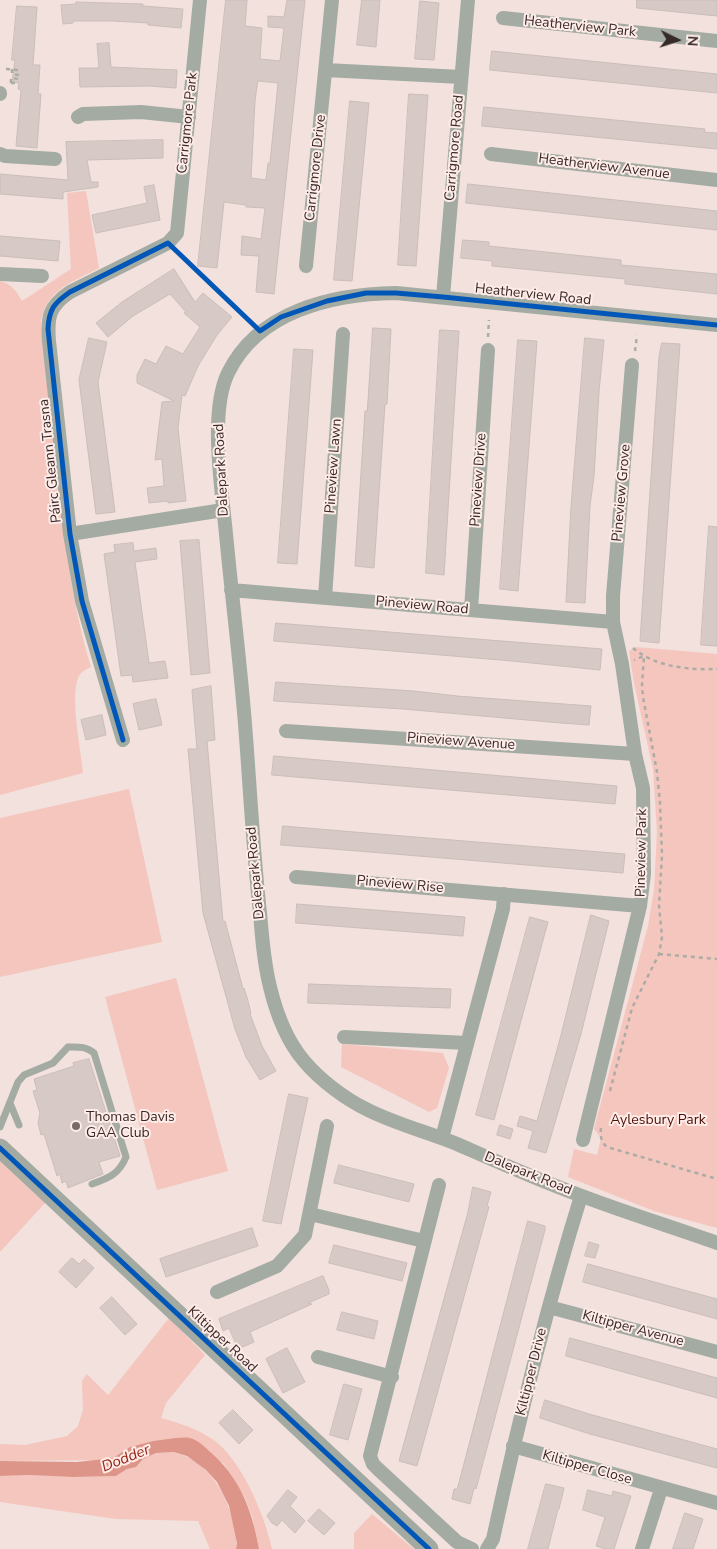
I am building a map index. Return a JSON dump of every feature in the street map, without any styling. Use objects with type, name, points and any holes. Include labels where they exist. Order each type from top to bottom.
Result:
[{"type":"street","name":"Carrigmore Park","points":[[172,247],[178,233],[200,0]]},
{"type":"street","name":"Carrigmore Drive","points":[[306,266],[332,0]]},
{"type":"street","name":"Carrigmore Road","points":[[443,297],[468,0]]},
{"type":"street","name":"Heatherview Park","points":[[503,18],[717,41]]},
{"type":"street","points":[[326,70],[461,78]]},
{"type":"street","points":[[78,117],[89,114],[137,112],[189,117]]},
{"type":"street","points":[[0,154],[5,156],[55,159]]},
{"type":"street","name":"Heatherview Avenue","points":[[491,154],[717,180]]},
{"type":"street","name":"Páirc Gleann Trasna","points":[[124,740],[83,608],[70,534],[48,329],[49,318],[52,309],[59,299],[70,292],[172,247]]},
{"type":"street","points":[[0,274],[42,276]]},
{"type":"street","name":"Heatherview Road","points":[[347,297],[366,293],[396,293],[717,325]]},
{"type":"street","name":"Dalepark Road","points":[[347,297],[327,301],[281,317],[260,331],[242,349],[226,376],[220,401],[217,430],[223,510],[245,723],[255,872],[270,988],[284,1030],[302,1059],[319,1076],[350,1100],[367,1110],[442,1138],[581,1196],[717,1242]]},
{"type":"street","name":"Pineview Lawn","points":[[325,598],[344,334]]},
{"type":"street","name":"Pineview Drive","points":[[471,610],[488,344]]},
{"type":"street","name":"Pineview Grove","points":[[613,622],[613,596],[632,365]]},
{"type":"street","name":"Páirc Gleann Trasna","points":[[70,534],[223,510]]},
{"type":"street","name":"Pineview Road","points":[[231,590],[613,622]]},
{"type":"street","name":"Pineview Park","points":[[583,1140],[640,906],[644,874],[643,788],[635,754],[622,664],[613,622]]},
{"type":"street","name":"Pineview Avenue","points":[[286,731],[635,754]]},
{"type":"street","name":"Pineview Rise","points":[[296,877],[640,906]]},
{"type":"street","points":[[442,1138],[503,908],[504,894]]},
{"type":"street","points":[[344,1037],[467,1043]]},
{"type":"street","points":[[217,1292],[277,1266],[305,1235],[327,1126]]},
{"type":"street","name":"Kiltipper Road","points":[[0,1148],[428,1549]]},
{"type":"street","points":[[439,1186],[392,1377],[370,1456],[373,1464],[458,1542],[472,1549]]},
{"type":"street","name":"Kiltipper Drive","points":[[487,1549],[493,1539],[513,1446],[549,1307],[581,1196]]},
{"type":"street","points":[[310,1214],[424,1241]]},
{"type":"street","name":"Kiltipper Avenue","points":[[549,1307],[717,1352]]},
{"type":"street","points":[[318,1357],[392,1377]]},
{"type":"street","name":"Kiltipper Close","points":[[513,1446],[661,1489],[717,1503]]},
{"type":"street","points":[[642,1549],[661,1489]]},
{"type":"lane","points":[[0,1126],[18,1082],[24,1075],[52,1063],[68,1047],[80,1046],[89,1049],[94,1053],[126,1156],[121,1167],[108,1178],[92,1184]]},
{"type":"lane","points":[[10,1103],[18,1124]]},
{"type":"path","points":[[6,69],[18,70]]},
{"type":"path","points":[[4,88],[11,78],[19,77],[12,74],[12,69]]},
{"type":"path","points":[[4,88],[17,83]]},
{"type":"path","points":[[172,247],[260,331]]},
{"type":"path","points":[[488,344],[489,320]]},
{"type":"path","points":[[635,350],[637,336]]},
{"type":"path","points":[[630,646],[650,659],[675,666],[699,670],[717,669]]},
{"type":"path","points":[[628,662],[644,656]]},
{"type":"path","points":[[610,1093],[632,1008],[658,954],[662,937],[659,904],[661,829],[657,772],[642,697],[644,656]]},
{"type":"path","points":[[658,954],[717,959]]},
{"type":"path","points":[[602,1121],[600,1135],[603,1144],[607,1147],[717,1179]]},
{"type":"green space","points":[[86,191],[99,268],[71,282],[55,294],[44,310],[41,321],[66,550],[76,609],[91,667],[84,670],[79,676],[75,696],[76,723],[83,773],[0,795],[0,281],[11,286],[22,301],[71,269],[67,193]]},
{"type":"green space","name":"Aylesbury Park","points":[[636,647],[717,654],[717,1228],[654,1211],[568,1177],[574,1149],[597,1155],[601,1138],[594,1129],[648,926],[654,890],[657,832],[653,769],[629,651]]},
{"type":"green space","points":[[129,789],[162,942],[0,977],[0,818]]},
{"type":"green space","points":[[176,978],[228,1171],[157,1190],[105,997]]},
{"type":"green space","points":[[342,1044],[443,1053],[449,1068],[437,1108],[429,1112],[341,1067]]},
{"type":"green space","points":[[0,1159],[46,1202],[0,1252]]},
{"type":"green space","points":[[169,1318],[205,1355],[166,1403],[161,1418],[202,1433],[223,1448],[239,1469],[254,1496],[265,1523],[272,1549],[259,1549],[252,1516],[245,1498],[224,1464],[190,1438],[153,1441],[130,1447],[113,1458],[96,1460],[0,1461],[0,1444],[25,1445],[67,1436],[78,1426],[83,1410],[82,1381],[87,1374],[108,1395]]},
{"type":"green space","points":[[174,1452],[196,1462],[213,1478],[220,1488],[230,1510],[236,1539],[236,1549],[210,1549],[198,1521],[116,1519],[0,1502],[0,1476],[116,1476],[127,1469],[136,1467],[143,1459],[156,1453]]},
{"type":"green space","points":[[372,1514],[414,1549],[354,1549],[354,1533]]},
{"type":"water","name":"Dodder","points":[[175,1438],[188,1438],[198,1442],[220,1461],[229,1472],[243,1495],[253,1521],[259,1549],[236,1549],[237,1543],[229,1506],[217,1482],[206,1470],[187,1456],[174,1452],[156,1453],[143,1459],[136,1467],[127,1469],[116,1476],[0,1476],[0,1461],[77,1462],[113,1458],[130,1447]]},
{"type":"building","points":[[226,0],[247,0],[245,26],[262,28],[260,59],[280,61],[284,28],[268,27],[268,16],[284,17],[287,0],[305,0],[274,294],[256,292],[259,256],[241,255],[242,236],[261,239],[265,208],[246,207],[246,205],[224,202],[217,268],[198,266]],"holes":[[[258,81],[278,83],[270,163],[268,163],[266,180],[251,178],[255,101]]]},
{"type":"building","points":[[362,0],[380,0],[376,47],[357,45]]},
{"type":"building","points":[[637,0],[717,0],[717,16],[637,8]]},
{"type":"building","points":[[420,1],[439,3],[434,60],[415,59]]},
{"type":"building","points":[[76,2],[143,4],[143,6],[183,9],[181,28],[148,25],[148,23],[113,21],[73,21],[73,23],[63,24],[61,5],[76,4]]},
{"type":"building","points":[[17,6],[37,7],[33,65],[40,65],[38,94],[41,94],[37,148],[16,146],[21,90],[18,89],[19,83],[12,82],[15,60],[12,60]]},
{"type":"building","points":[[109,43],[111,67],[177,70],[176,88],[148,86],[80,87],[79,68],[99,68],[97,44]]},
{"type":"building","points":[[492,51],[717,74],[717,93],[490,70]]},
{"type":"building","points":[[409,94],[428,95],[416,266],[398,265]]},
{"type":"building","points":[[350,101],[369,103],[352,281],[334,280]]},
{"type":"building","points":[[484,107],[705,129],[704,132],[717,133],[717,149],[482,126]]},
{"type":"building","points":[[163,140],[163,158],[87,160],[91,182],[98,182],[98,187],[63,192],[63,199],[0,194],[0,174],[68,180],[66,142]]},
{"type":"building","points":[[468,184],[717,211],[717,230],[466,203]]},
{"type":"building","points":[[154,185],[160,220],[96,233],[92,215],[147,203],[144,187]]},
{"type":"building","points":[[0,236],[60,241],[58,261],[0,256]]},
{"type":"building","points":[[463,240],[489,242],[489,246],[621,260],[621,265],[717,274],[717,294],[625,284],[625,279],[492,266],[492,261],[461,258]]},
{"type":"building","points":[[174,269],[195,302],[203,293],[232,317],[217,335],[198,366],[185,396],[182,395],[178,428],[186,501],[149,503],[147,488],[164,486],[162,459],[155,460],[162,402],[174,401],[137,383],[137,375],[145,359],[156,364],[166,346],[183,354],[200,327],[184,313],[186,312],[170,294],[133,316],[108,337],[96,323],[122,302]]},
{"type":"building","points":[[373,328],[391,329],[374,568],[355,566],[365,411],[367,411]]},
{"type":"building","points":[[440,330],[459,331],[444,575],[426,573]]},
{"type":"building","points":[[89,338],[107,342],[98,382],[115,512],[96,514],[79,380]]},
{"type":"building","points":[[585,338],[604,340],[590,506],[585,603],[566,602],[571,507]]},
{"type":"building","points":[[518,340],[537,341],[518,591],[500,589]]},
{"type":"building","points":[[662,343],[680,344],[659,643],[640,641],[659,357]]},
{"type":"building","points":[[294,349],[313,350],[297,564],[278,563]]},
{"type":"building","points":[[709,526],[717,527],[717,646],[701,645]]},
{"type":"building","points":[[199,540],[210,673],[191,675],[180,541]]},
{"type":"building","points":[[133,543],[134,551],[156,548],[157,559],[135,562],[149,663],[165,661],[168,678],[133,682],[132,675],[121,676],[104,554],[115,552],[114,545]]},
{"type":"building","points":[[276,623],[602,649],[600,670],[274,641]]},
{"type":"building","points":[[276,682],[414,691],[591,706],[589,725],[403,709],[274,701]]},
{"type":"building","points":[[211,686],[215,740],[207,741],[223,922],[225,921],[250,1014],[262,1046],[276,1071],[260,1080],[246,1057],[235,1029],[203,913],[188,749],[197,749],[192,690]]},
{"type":"building","points":[[156,699],[162,725],[139,730],[133,704]]},
{"type":"building","points":[[102,715],[106,735],[86,740],[81,720]]},
{"type":"building","points":[[274,756],[617,786],[615,804],[272,775]]},
{"type":"building","points":[[283,826],[625,854],[623,873],[281,845]]},
{"type":"building","points":[[297,904],[465,917],[463,936],[296,923]]},
{"type":"building","points":[[591,915],[609,921],[581,1034],[546,1153],[528,1148],[533,1131],[517,1126],[520,1116],[537,1121]]},
{"type":"building","points":[[530,917],[548,922],[494,1120],[476,1115]]},
{"type":"building","points":[[309,984],[451,989],[450,1008],[308,1003]]},
{"type":"building","name":"Thomas Davis GAA Club","points":[[89,1059],[120,1156],[99,1162],[103,1174],[68,1188],[66,1181],[62,1183],[60,1174],[57,1176],[44,1134],[41,1135],[38,1123],[40,1113],[33,1091],[37,1090],[34,1079],[74,1066],[73,1063]]},
{"type":"building","points":[[289,1094],[308,1098],[281,1224],[263,1221]]},
{"type":"building","points":[[500,1125],[513,1129],[510,1139],[497,1135]]},
{"type":"building","points":[[339,1165],[414,1184],[409,1202],[334,1183]]},
{"type":"building","points":[[473,1187],[491,1192],[487,1206],[489,1207],[417,1466],[399,1461],[468,1212]]},
{"type":"building","points":[[528,1221],[545,1226],[545,1230],[476,1489],[474,1488],[470,1504],[452,1499],[454,1489],[457,1489]]},
{"type":"building","points":[[252,1228],[258,1246],[166,1277],[160,1259]]},
{"type":"building","points":[[589,1242],[599,1245],[595,1258],[585,1256]]},
{"type":"building","points":[[334,1245],[407,1263],[402,1281],[329,1263]]},
{"type":"building","points":[[72,1258],[79,1264],[84,1259],[94,1268],[76,1288],[59,1272]]},
{"type":"building","points":[[588,1264],[717,1299],[717,1319],[583,1282]]},
{"type":"building","points":[[323,1276],[329,1294],[308,1303],[312,1304],[250,1332],[254,1342],[238,1349],[229,1328],[223,1331],[219,1319]]},
{"type":"building","points":[[112,1297],[137,1324],[125,1335],[100,1308]]},
{"type":"building","points":[[342,1312],[378,1321],[374,1339],[337,1330]]},
{"type":"building","points":[[570,1338],[717,1378],[717,1398],[566,1356]]},
{"type":"building","points":[[287,1348],[305,1382],[283,1393],[266,1359]]},
{"type":"building","points":[[344,1384],[362,1389],[348,1440],[330,1435]]},
{"type":"building","points":[[545,1400],[717,1449],[717,1468],[590,1434],[540,1418]]},
{"type":"building","points":[[233,1410],[253,1430],[239,1444],[219,1423]]},
{"type":"building","points":[[546,1484],[564,1488],[548,1549],[528,1549]]},
{"type":"building","points":[[288,1490],[297,1497],[290,1506],[305,1521],[295,1533],[282,1520],[277,1526],[267,1516]]},
{"type":"building","points":[[588,1490],[612,1496],[613,1491],[631,1496],[614,1549],[596,1546],[605,1517],[583,1510]]},
{"type":"building","points":[[319,1509],[335,1523],[324,1535],[308,1521]]},
{"type":"building","points":[[685,1513],[703,1519],[693,1549],[673,1549]]},
{"type":"cycle path","points":[[123,740],[82,601],[70,534],[48,329],[53,307],[70,292],[168,243],[260,331],[281,317],[327,301],[366,293],[396,293],[443,297],[717,325]]},
{"type":"cycle path","points":[[0,1148],[429,1549]]},
{"type":"place","name":"Thomas Davis GAA Club","points":[[76,1126]]}]
